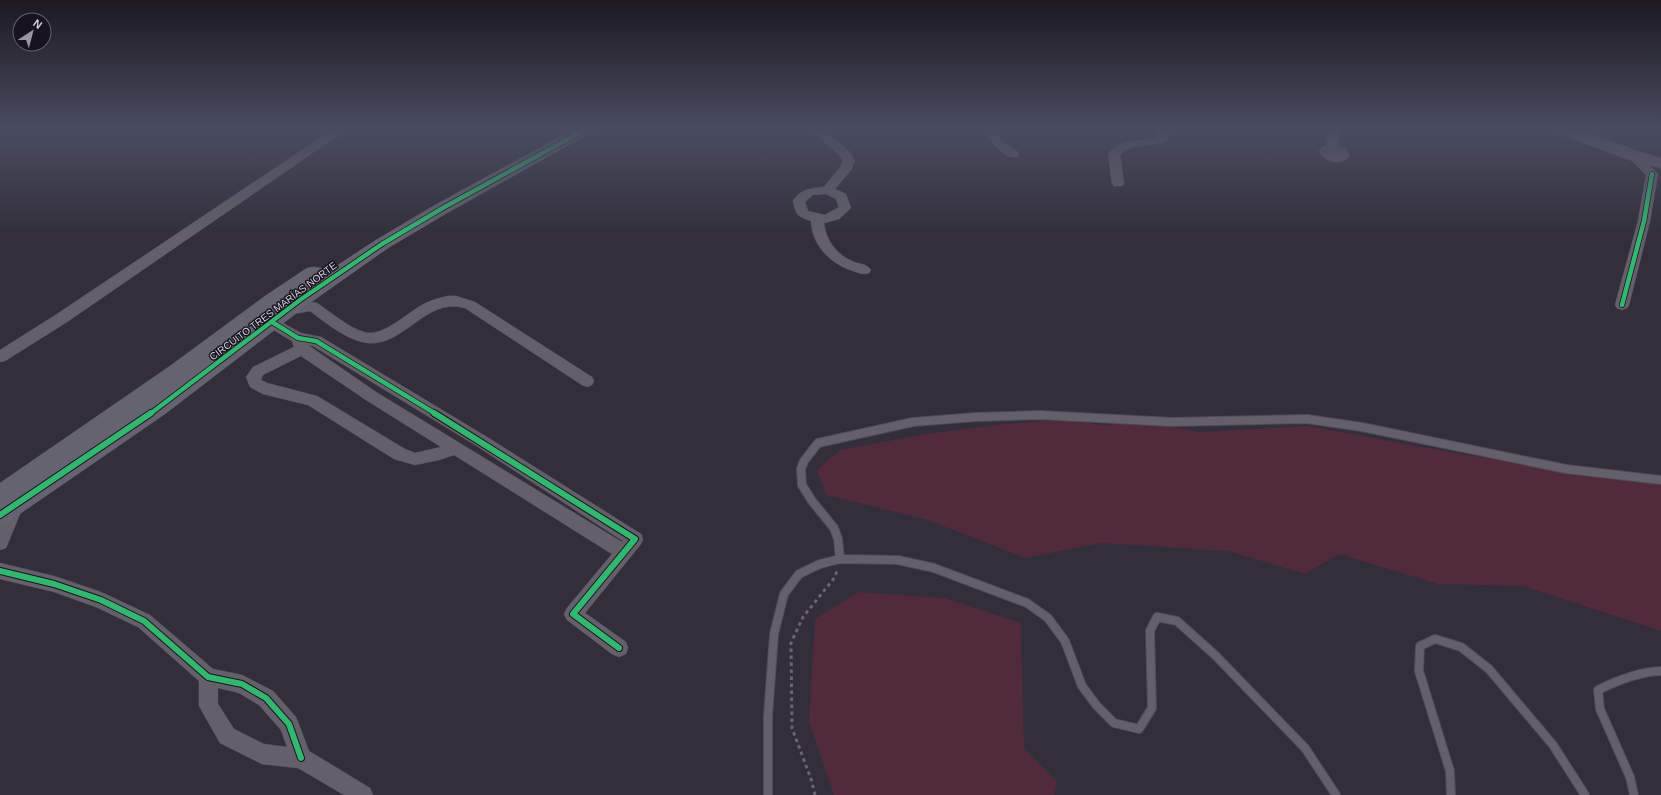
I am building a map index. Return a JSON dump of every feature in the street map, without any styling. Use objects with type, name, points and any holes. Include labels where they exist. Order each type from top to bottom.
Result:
[{"type":"street","points":[[0,357],[288,165]]},
{"type":"street","name":"CIRCUITO TRES MARÍAS NORTE","points":[[0,515],[8,499],[272,301],[343,253],[399,218],[497,165]]},
{"type":"street","name":"CIRCUITO TRES MARÍAS NORTE","points":[[8,499],[152,412],[320,285],[382,244],[441,209],[521,165]]},
{"type":"street","points":[[828,190],[848,165]]},
{"type":"street","points":[[1116,165],[1118,183]]},
{"type":"street","points":[[1622,305],[1658,170]]},
{"type":"street","points":[[828,190],[842,197],[845,208],[835,217],[817,220],[802,213],[799,201],[810,192],[828,190]]},
{"type":"street","points":[[817,220],[817,231],[826,246],[840,261],[864,270]]},
{"type":"street","points":[[312,306],[320,285]]},
{"type":"street","points":[[288,310],[312,306],[352,333],[367,339],[384,335],[429,307],[449,301],[470,305],[587,381]]},
{"type":"street","points":[[272,322],[371,396],[624,552]]},
{"type":"street","points":[[481,441],[461,451],[415,459],[400,454],[312,400],[263,388],[254,383],[253,377],[258,370],[300,344],[316,341],[481,441],[635,539],[574,614],[619,648]]},
{"type":"street","points":[[0,543],[8,499]]},
{"type":"street","points":[[0,571],[54,584],[100,600],[144,622],[208,677],[242,684],[266,698],[289,724],[301,758]]},
{"type":"street","points":[[208,677],[209,706],[227,736],[262,754],[301,758],[363,795]]},
{"type":"lane","points":[[840,559],[834,527],[818,509],[802,486],[799,469],[809,452],[818,443],[913,422],[976,417],[1040,415],[1172,422],[1307,419],[1362,428],[1566,469],[1661,480]]},
{"type":"lane","points":[[768,795],[768,716],[774,634],[784,594],[799,574],[820,564],[840,559],[898,560],[927,566],[1027,603],[1048,618],[1065,641],[1082,686],[1096,706],[1114,723],[1139,729],[1152,708],[1150,630],[1157,617],[1177,621],[1215,654],[1305,748],[1336,795]]},
{"type":"lane","points":[[1451,795],[1450,771],[1418,672],[1420,646],[1435,639],[1461,647],[1489,669],[1553,745],[1585,795]]},
{"type":"lane","points":[[1634,795],[1630,777],[1600,709],[1598,690],[1617,680],[1649,671],[1661,671]]},
{"type":"path","points":[[815,795],[792,728],[791,643],[796,630],[804,617],[835,577],[840,559]]},
{"type":"shaded area","points":[[1068,419],[1106,426],[1132,420],[1200,432],[1309,426],[1568,472],[1661,482],[1661,631],[1523,586],[1438,584],[1339,554],[1305,574],[1228,551],[1102,543],[1025,558],[925,519],[826,495],[817,470],[840,450],[926,434],[1005,424]]},
{"type":"shaded area","points":[[858,592],[944,598],[1021,623],[1024,748],[1057,782],[1054,795],[834,795],[809,722],[815,619]]},
{"type":"cycle path","points":[[0,515],[158,408],[300,300],[382,244],[441,209],[521,165]]},
{"type":"cycle path","points":[[1622,305],[1644,221],[1652,174]]},
{"type":"cycle path","points":[[272,322],[298,338],[316,341],[481,441],[635,539],[573,614],[619,648]]},
{"type":"cycle path","points":[[0,571],[54,584],[101,600],[144,621],[208,677],[242,684],[266,698],[289,724],[301,758]]}]
